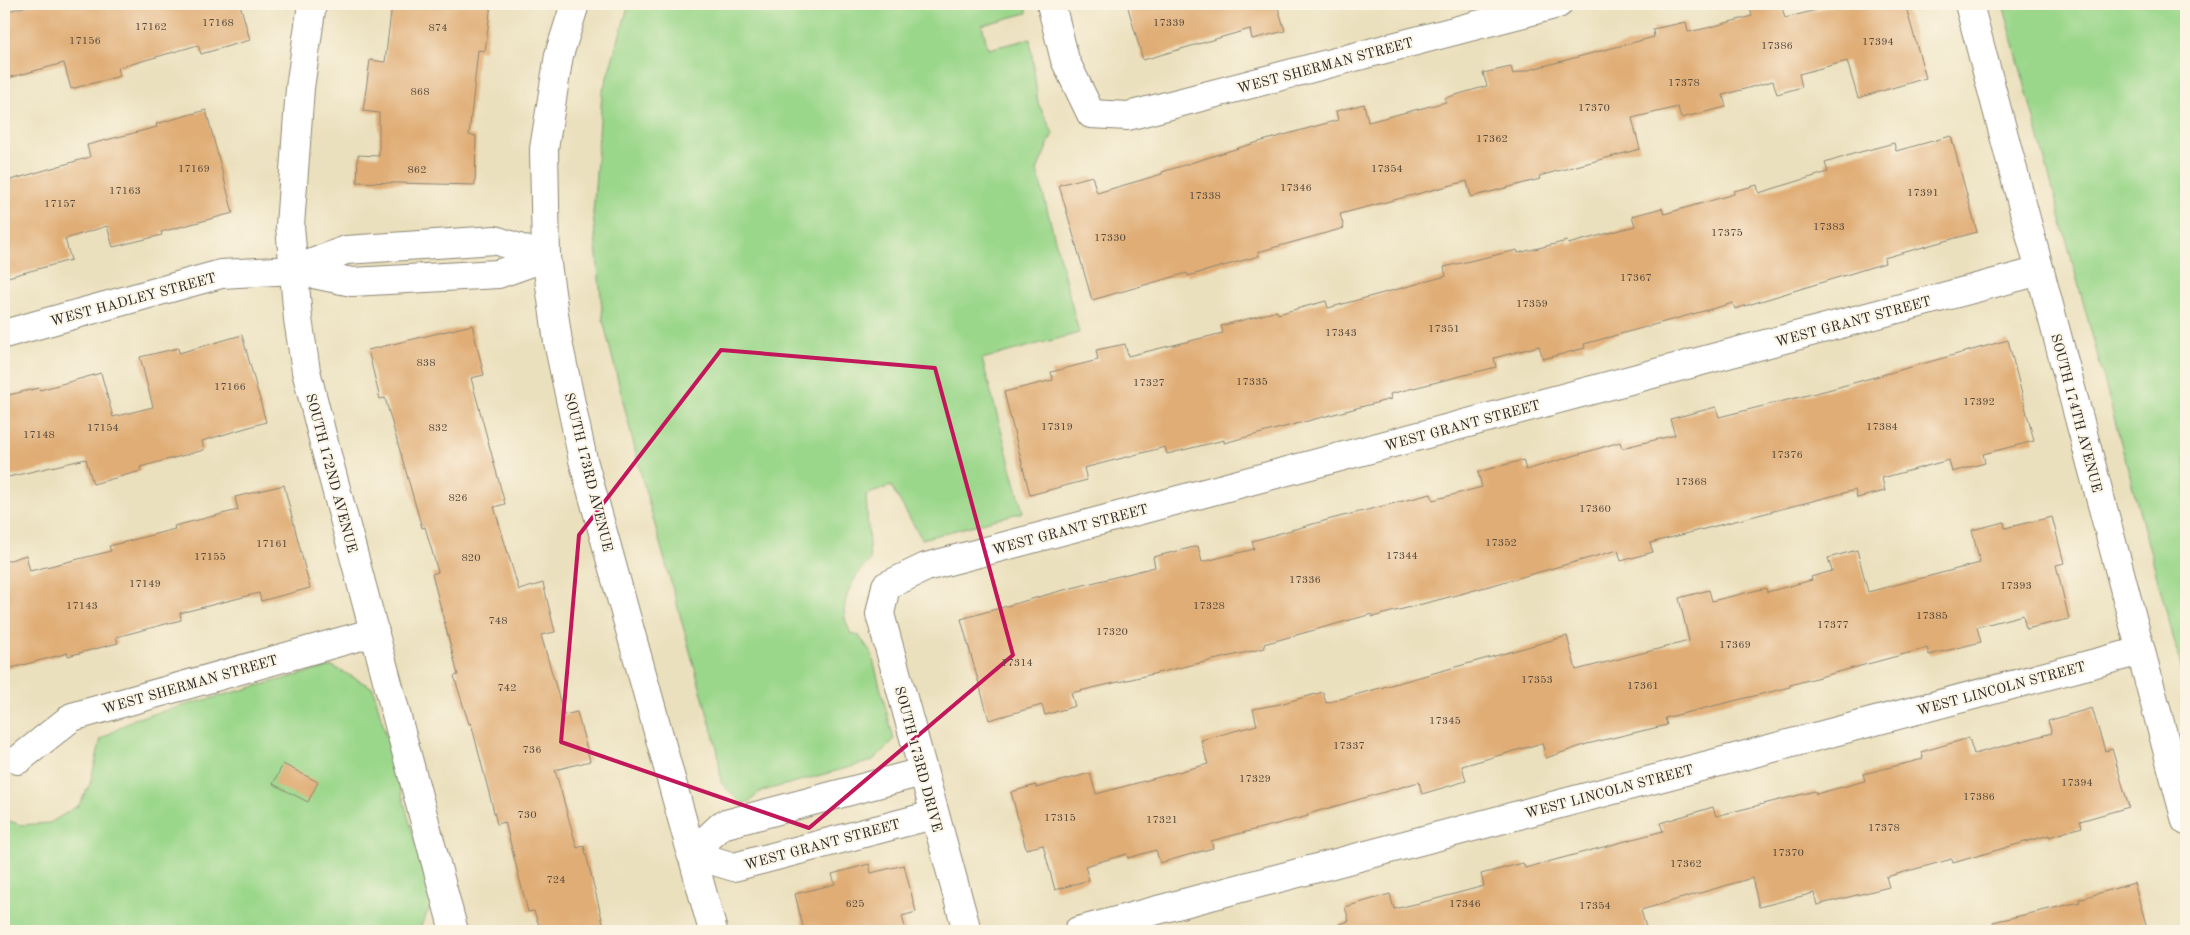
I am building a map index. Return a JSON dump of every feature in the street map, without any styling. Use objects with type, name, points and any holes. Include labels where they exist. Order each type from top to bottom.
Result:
[{"type":"street","name":"SOUTH 172ND AVENUE","points":[[312,4],[300,88],[290,226],[298,319],[306,371],[326,455],[454,931]]},
{"type":"street","name":"SOUTH 173RD AVENUE","points":[[575,4],[559,55],[544,149],[546,257],[558,342],[583,460],[712,931]]},
{"type":"street","name":"WEST SHERMAN STREET","points":[[1051,4],[1065,60],[1091,114],[1128,116],[1558,4]]},
{"type":"street","name":"SOUTH 174TH AVENUE","points":[[1968,4],[2186,821]]},
{"type":"street","name":"WEST HADLEY STREET","points":[[4,334],[221,274],[294,270],[352,282],[362,282],[498,274],[546,257]]},
{"type":"street","name":"WEST GRANT STREET","points":[[886,586],[926,568],[2040,271]]},
{"type":"street","name":"SOUTH 173RD DRIVE","points":[[886,586],[880,614],[933,815],[967,931]]},
{"type":"street","name":"WEST SHERMAN STREET","points":[[18,760],[72,717],[375,632]]},
{"type":"street","name":"WEST LINCOLN STREET","points":[[1078,931],[2141,651]]},
{"type":"street","points":[[691,854],[722,825],[922,772]]},
{"type":"street","name":"WEST GRANT STREET","points":[[691,854],[734,867],[933,815]]},
{"type":"highlighted area","points":[[721,350],[935,368],[1013,655],[809,828],[561,742],[579,535]]},
{"type":"green space","points":[[629,4],[1026,4],[1027,13],[982,25],[988,49],[1030,39],[1038,103],[1053,133],[1037,170],[1079,333],[982,359],[1023,512],[922,539],[891,486],[866,495],[870,561],[859,572],[850,586],[844,611],[851,634],[859,636],[871,652],[894,740],[872,761],[759,792],[751,801],[742,804],[721,783],[718,752],[643,482],[603,320],[593,214],[602,94]]},
{"type":"green space","points":[[2003,4],[2186,4],[2186,685]]},
{"type":"green space","points":[[332,666],[373,688],[432,904],[418,931],[4,931],[4,819],[21,825],[50,823],[79,805],[90,784],[101,739],[134,719]]},
{"type":"building","points":[[36,4],[240,4],[250,40],[201,54],[198,45],[118,68],[120,76],[71,89],[64,63],[4,79],[4,12]]},
{"type":"building","points":[[392,4],[491,4],[485,51],[478,50],[469,135],[476,136],[475,185],[357,182],[358,155],[379,156],[379,113],[363,111],[370,60],[385,62]]},
{"type":"building","points":[[1127,4],[1277,4],[1285,31],[1252,39],[1250,29],[1143,60]]},
{"type":"building","points":[[1749,4],[1781,4],[1785,18],[1840,4],[1905,4],[1926,78],[1858,98],[1847,61],[1799,74],[1802,87],[1777,94],[1773,81],[1723,95],[1726,107],[1681,118],[1678,107],[1632,118],[1640,149],[1539,176],[1540,179],[1471,197],[1467,181],[1340,214],[1344,228],[1258,252],[1259,256],[1188,276],[1187,273],[1092,300],[1059,185],[1092,176],[1097,193],[1162,174],[1162,172],[1248,145],[1338,120],[1336,111],[1364,104],[1368,122],[1446,102],[1445,98],[1487,86],[1483,73],[1511,67],[1513,74],[1654,37],[1653,29],[1686,22],[1688,32],[1707,28],[1752,16]]},
{"type":"building","points":[[206,110],[233,213],[161,232],[162,235],[113,247],[107,226],[65,239],[71,260],[4,278],[4,182],[90,157],[87,145],[157,127],[156,124]]},
{"type":"building","points":[[1951,136],[1977,232],[1884,258],[1885,263],[1735,309],[1733,303],[1584,344],[1585,348],[1543,359],[1539,346],[1494,358],[1496,367],[1390,394],[1391,399],[1224,443],[1224,440],[1167,454],[1165,447],[1084,468],[1087,480],[1030,495],[1004,392],[1053,380],[1051,372],[1098,360],[1096,350],[1125,344],[1128,356],[1223,333],[1221,326],[1277,311],[1278,314],[1326,301],[1328,308],[1446,276],[1444,267],[1517,250],[1518,253],[1567,241],[1568,244],[1635,226],[1632,216],[1662,208],[1664,214],[1734,194],[1734,191],[1757,185],[1759,193],[1828,172],[1825,163],[1853,154],[1894,143],[1896,151]]},
{"type":"building","points":[[472,325],[484,375],[471,378],[505,504],[494,507],[519,590],[543,583],[555,632],[541,635],[564,715],[577,712],[590,761],[555,770],[577,848],[584,846],[605,931],[541,931],[534,911],[528,912],[505,822],[497,824],[471,723],[469,724],[454,676],[458,675],[432,574],[438,572],[425,527],[422,528],[385,398],[380,399],[368,350]]},
{"type":"building","points":[[242,335],[266,422],[202,441],[204,450],[140,467],[141,471],[93,484],[86,459],[4,478],[4,396],[39,388],[40,390],[101,373],[113,417],[153,407],[140,357],[178,348],[179,353]]},
{"type":"building","points":[[2008,340],[2034,441],[1983,454],[1985,463],[1952,472],[1949,460],[1882,478],[1885,491],[1857,498],[1855,490],[1650,543],[1653,552],[1621,561],[1618,550],[1457,595],[1372,617],[1372,614],[1264,644],[1265,648],[1071,693],[1075,706],[1045,715],[1042,705],[989,720],[961,619],[1155,567],[1153,557],[1198,546],[1202,562],[1254,549],[1252,541],[1331,519],[1431,494],[1433,500],[1482,487],[1478,472],[1523,460],[1526,470],[1620,442],[1622,448],[1675,435],[1670,419],[1716,407],[1719,417],[1828,390]]},
{"type":"building","points":[[284,485],[310,588],[261,601],[259,593],[180,613],[181,620],[116,637],[118,643],[68,656],[68,653],[4,670],[4,562],[26,555],[30,571],[111,551],[109,546],[175,529],[174,526],[238,510],[235,497]]},
{"type":"building","points":[[2052,517],[2064,563],[2056,565],[2069,619],[2026,629],[2023,615],[1977,627],[1981,642],[1929,655],[1927,648],[1790,685],[1790,687],[1665,718],[1667,725],[1587,744],[1546,758],[1542,743],[1462,766],[1466,781],[1422,794],[1419,782],[1308,814],[1308,816],[1211,841],[1213,848],[1160,863],[1156,850],[1128,858],[1127,854],[1085,866],[1089,880],[1055,890],[1043,845],[1026,849],[1011,792],[1036,785],[1036,788],[1090,773],[1096,794],[1208,764],[1201,740],[1257,725],[1253,709],[1280,704],[1323,692],[1326,703],[1567,636],[1576,670],[1689,641],[1679,598],[1709,590],[1712,601],[1766,588],[1767,592],[1812,580],[1811,577],[1832,571],[1828,558],[1857,550],[1868,592],[1980,563],[1972,530],[2004,522],[2005,528]]},
{"type":"building","points":[[2092,708],[2105,751],[2112,749],[2129,807],[2080,821],[2082,827],[2049,837],[2049,835],[1953,863],[1952,859],[1886,877],[1889,887],[1817,905],[1814,893],[1759,907],[1752,878],[1641,910],[1647,931],[1340,931],[1339,924],[1349,921],[1345,907],[1390,894],[1394,909],[1432,900],[1484,886],[1481,874],[1523,863],[1525,868],[1663,831],[1660,823],[1713,807],[1716,816],[1815,791],[1816,794],[1865,781],[1863,774],[1923,759],[1921,752],[1969,738],[1974,754],[2052,733],[2048,721]]},
{"type":"building","points":[[283,764],[318,782],[308,802],[273,784]]},
{"type":"building","points":[[869,864],[871,873],[904,865],[916,912],[902,916],[906,931],[804,931],[795,894],[835,884],[832,874]]},
{"type":"building","points":[[2134,883],[2148,931],[1994,931],[1993,922],[2080,902],[2079,899]]}]
